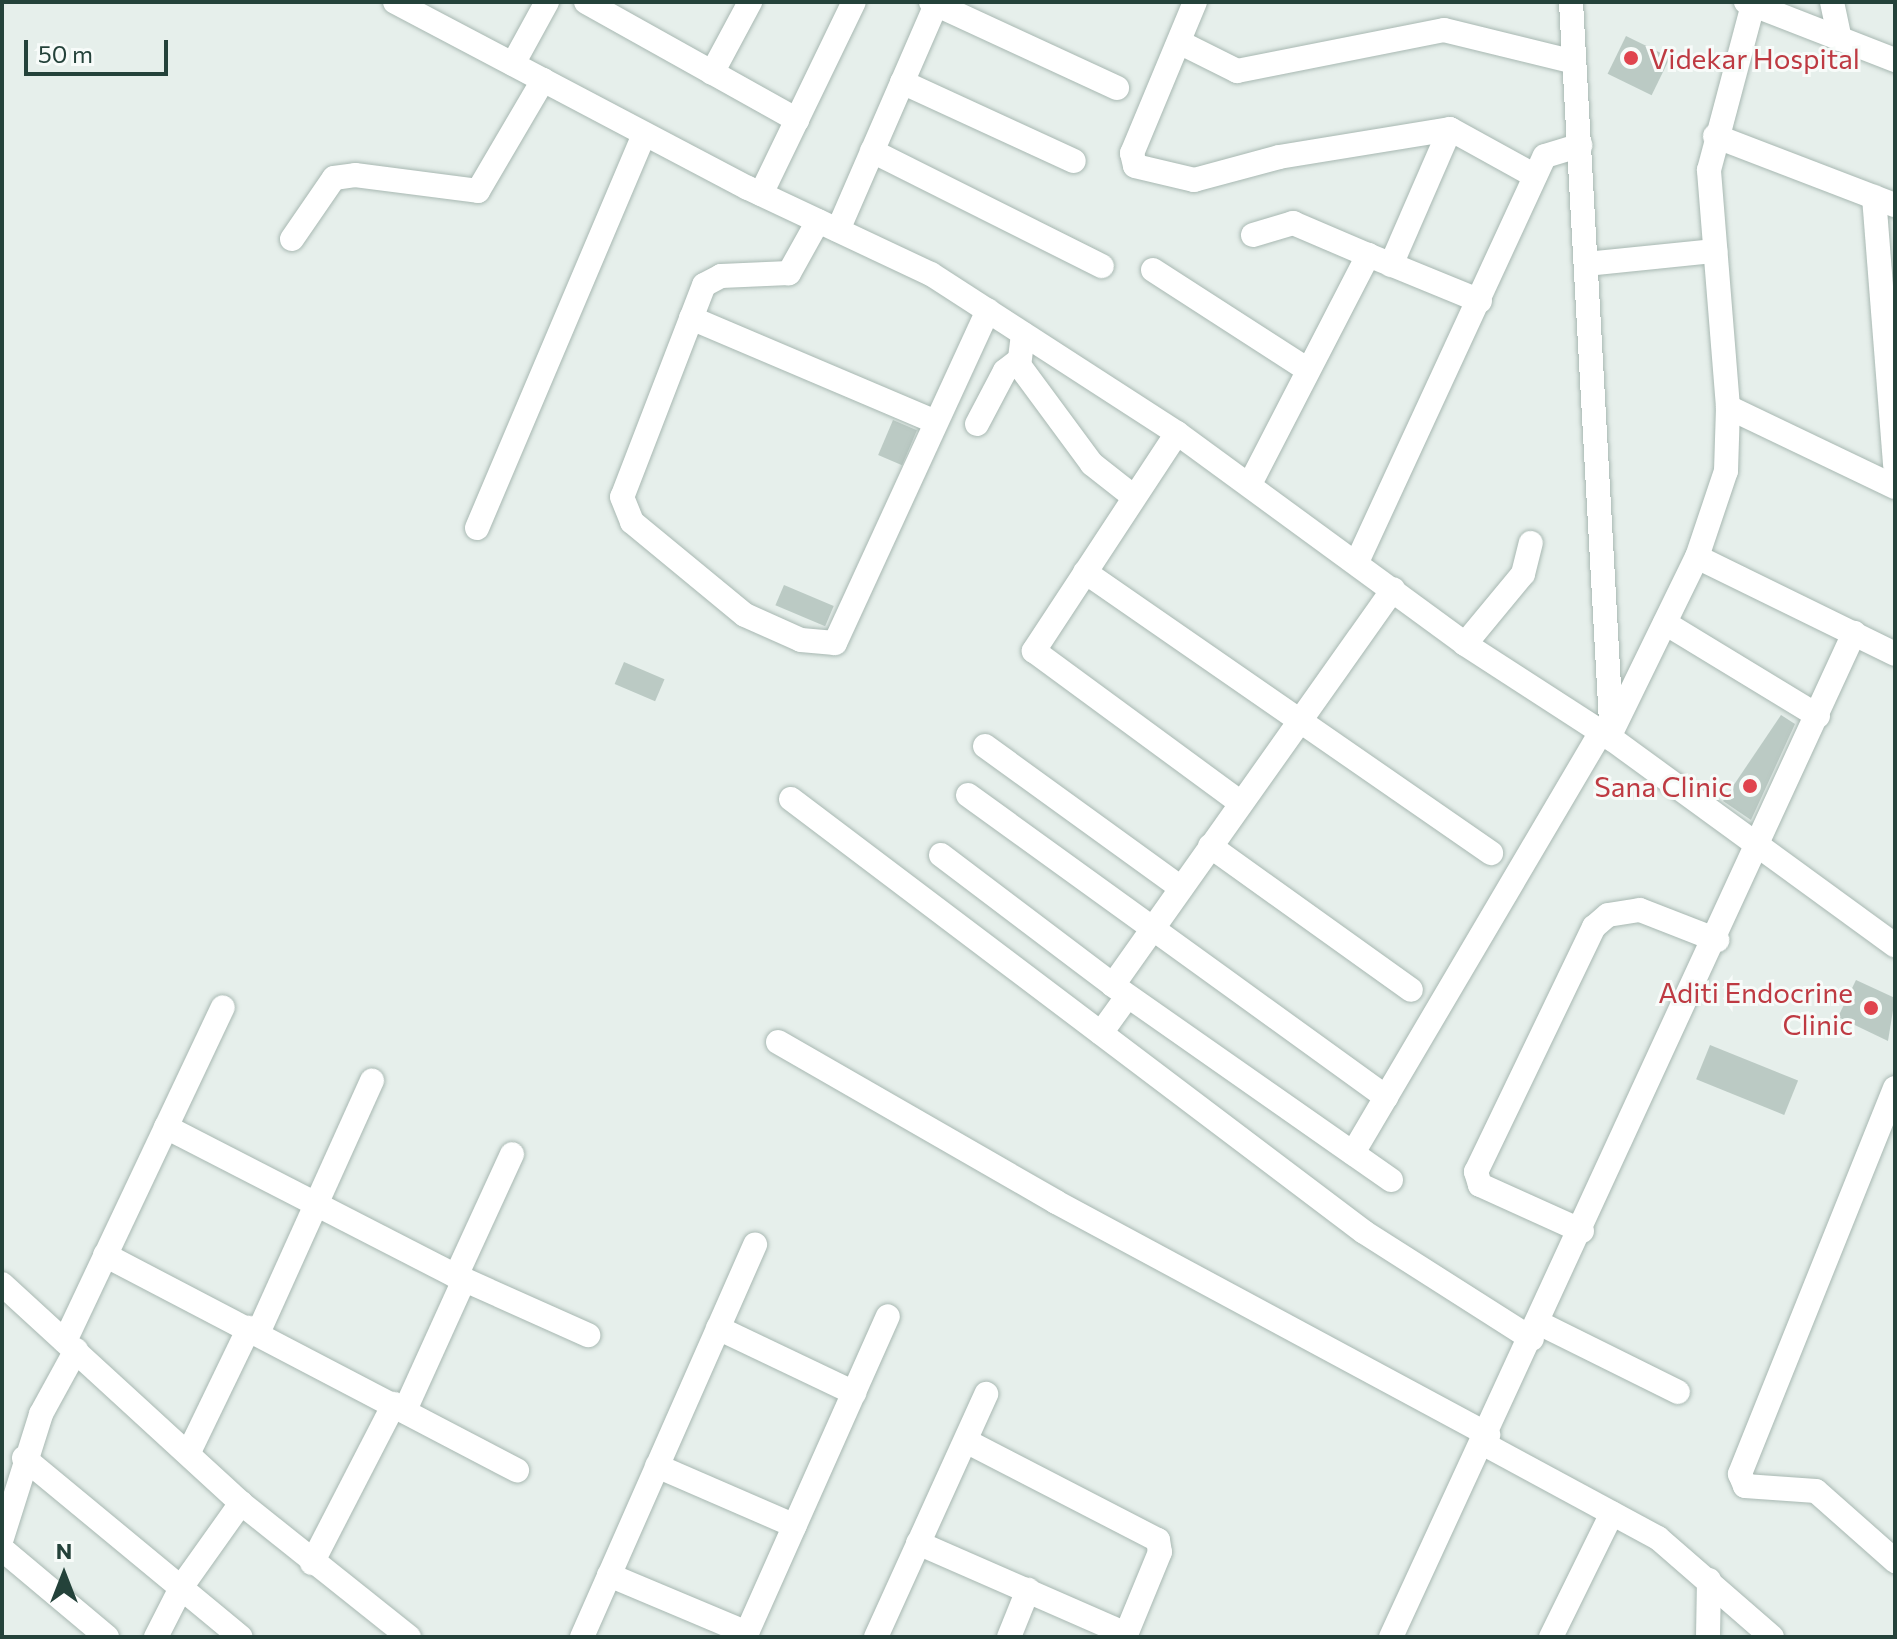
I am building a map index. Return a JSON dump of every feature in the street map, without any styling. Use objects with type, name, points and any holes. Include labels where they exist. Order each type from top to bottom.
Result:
[{"type":"street","points":[[395,2],[761,194],[931,274],[1177,433],[1465,644],[1608,734],[1758,850],[1895,945]]},
{"type":"street","points":[[513,64],[547,2]]},
{"type":"street","points":[[586,2],[797,120]]},
{"type":"street","points":[[712,73],[750,2]]},
{"type":"street","points":[[761,194],[854,2]]},
{"type":"street","points":[[1195,2],[1132,153],[1135,166],[1194,180],[1279,157],[1450,129],[1535,176]]},
{"type":"street","points":[[1571,2],[1608,734]]},
{"type":"street","points":[[1832,2],[1840,39]]},
{"type":"street","points":[[988,311],[835,643],[801,640],[714,594],[625,513],[622,497],[691,318],[714,278],[789,273],[828,226],[872,151],[935,3],[1117,88]]},
{"type":"street","points":[[1353,1153],[1608,734],[1697,557],[1726,471],[1728,407],[1709,170],[1750,3],[1895,60]]},
{"type":"street","points":[[1179,42],[1237,71],[1444,30],[1574,62]]},
{"type":"street","points":[[292,239],[334,178],[355,175],[478,191],[543,80]]},
{"type":"street","points":[[902,82],[1074,161]]},
{"type":"street","points":[[1391,265],[1450,129]]},
{"type":"street","points":[[477,528],[644,134]]},
{"type":"street","points":[[1715,136],[1885,201],[1895,465]]},
{"type":"street","points":[[1357,562],[1535,176],[1548,153],[1580,145]]},
{"type":"street","points":[[872,151],[1102,266]]},
{"type":"street","points":[[1253,235],[1293,223],[1480,301]]},
{"type":"street","points":[[1586,264],[1715,251]]},
{"type":"street","points":[[1250,484],[1305,368],[1368,255]]},
{"type":"street","points":[[1153,270],[1305,368]]},
{"type":"street","points":[[691,318],[936,422]]},
{"type":"street","points":[[977,424],[1005,371],[1018,361],[1023,334]]},
{"type":"street","points":[[1018,361],[1092,464],[1134,497]]},
{"type":"street","points":[[1728,407],[1895,487]]},
{"type":"street","points":[[1177,433],[1034,654],[1241,803]]},
{"type":"street","points":[[1465,644],[1523,574],[1531,543]]},
{"type":"street","points":[[1697,557],[1895,654]]},
{"type":"street","points":[[1085,572],[1301,718],[1491,853]]},
{"type":"street","points":[[1101,1033],[1153,929],[1393,589]]},
{"type":"street","points":[[1665,623],[1818,716]]},
{"type":"street","points":[[1391,1637],[1717,940],[1854,633]]},
{"type":"street","points":[[985,746],[1181,888]]},
{"type":"street","points":[[968,795],[1386,1097]]},
{"type":"street","points":[[791,799],[1364,1232],[1536,1331],[1678,1392]]},
{"type":"street","points":[[1210,846],[1411,990]]},
{"type":"street","points":[[941,855],[1120,991],[1391,1180]]},
{"type":"street","points":[[1582,1231],[1477,1179],[1508,1103],[1577,953],[1608,915],[1640,910],[1717,940]]},
{"type":"street","points":[[2,1538],[24,1458],[105,1255],[223,1007]]},
{"type":"street","points":[[778,1042],[1056,1202],[1486,1439],[1658,1538],[1772,1637]]},
{"type":"street","points":[[189,1452],[319,1203],[372,1081]]},
{"type":"street","points":[[1895,1088],[1887,1134],[1740,1474],[1745,1486],[1816,1491],[1895,1561]]},
{"type":"street","points":[[166,1127],[460,1278],[588,1335]]},
{"type":"street","points":[[312,1563],[399,1407],[460,1278],[512,1154]]},
{"type":"street","points":[[582,1637],[755,1244]]},
{"type":"street","points":[[105,1255],[254,1330],[517,1470]]},
{"type":"street","points":[[2,1284],[189,1452],[241,1503],[312,1563],[409,1637]]},
{"type":"street","points":[[609,1575],[746,1635],[888,1316]]},
{"type":"street","points":[[718,1328],[854,1393]]},
{"type":"street","points":[[876,1637],[986,1394]]},
{"type":"street","points":[[918,1543],[1125,1636],[1160,1552],[1158,1540],[966,1441]]},
{"type":"street","points":[[24,1458],[240,1637]]},
{"type":"street","points":[[657,1466],[795,1526]]},
{"type":"street","points":[[156,1637],[182,1586],[241,1503]]},
{"type":"street","points":[[1551,1637],[1612,1513]]},
{"type":"street","points":[[2,1549],[107,1637]]},
{"type":"street","points":[[1708,1637],[1709,1580]]},
{"type":"street","points":[[1009,1637],[1028,1590]]},
{"type":"street","points":[[1570,1637],[1571,1598]]},
{"type":"building","points":[[1626,36],[1670,57],[1652,95],[1608,74]]},
{"type":"building","points":[[893,420],[917,430],[902,465],[878,455]]},
{"type":"building","points":[[784,585],[834,606],[825,626],[775,605]]},
{"type":"building","points":[[624,662],[665,679],[655,701],[615,684]]},
{"type":"building","points":[[1781,715],[1795,724],[1751,820],[1723,801]]},
{"type":"building","points":[[1856,980],[1895,998],[1888,1041],[1838,1017]]},
{"type":"building","points":[[1710,1045],[1798,1081],[1784,1115],[1696,1079]]},
{"type":"place","name":"Videkar Hospital","points":[[1631,58]]},
{"type":"place","name":"Sana Clinic","points":[[1750,786]]},
{"type":"place","name":"Aditi Endocrine Clinic","points":[[1871,1008]]}]
